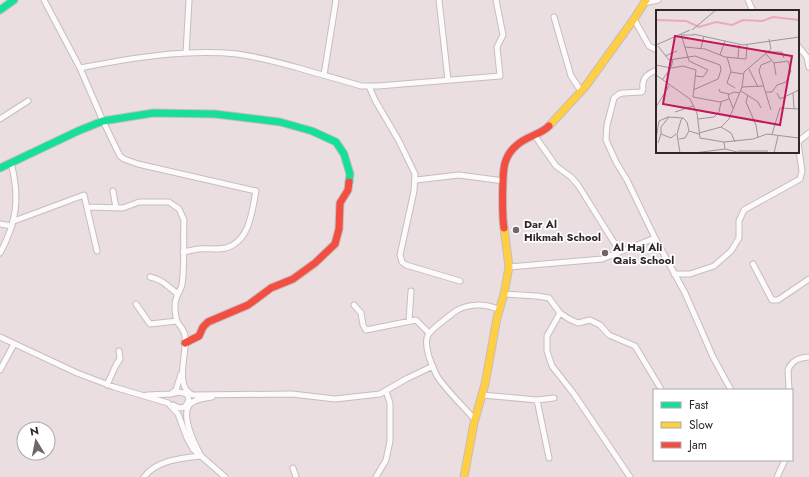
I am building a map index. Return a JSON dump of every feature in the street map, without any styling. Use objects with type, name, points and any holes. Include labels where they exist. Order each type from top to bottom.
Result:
[{"type":"street","points":[[0,10],[14,0]]},
{"type":"street","points":[[44,0],[80,68],[117,152],[124,160],[256,191],[248,229],[234,245],[226,248],[199,249],[183,252]]},
{"type":"street","points":[[186,53],[189,0]]},
{"type":"street","points":[[324,75],[336,0]]},
{"type":"street","points":[[439,0],[448,80]]},
{"type":"street","points":[[80,68],[116,61],[186,53],[216,52],[239,54],[280,63],[361,86],[500,76],[497,47],[503,35],[496,0]]},
{"type":"street","points":[[464,477],[509,267],[504,222],[505,163],[510,153],[521,142],[545,130],[581,91],[645,2],[658,0]]},
{"type":"street","points":[[748,0],[753,10]]},
{"type":"street","points":[[554,17],[571,76],[581,91]]},
{"type":"street","points":[[634,19],[649,46],[656,50]]},
{"type":"street","points":[[799,47],[807,57],[809,67]]},
{"type":"street","points":[[656,70],[649,74],[643,81],[644,90],[642,92],[623,93],[614,98],[606,131],[606,140],[684,293],[713,357],[730,389]]},
{"type":"street","points":[[369,86],[415,174],[416,180],[400,258],[406,265],[460,281]]},
{"type":"street","points":[[0,119],[28,100]]},
{"type":"street","points":[[0,168],[78,131],[103,121],[153,113],[215,114],[272,121],[299,127],[336,142],[344,154],[350,174],[348,190],[340,203],[339,229],[335,244],[315,263],[293,279],[272,288],[248,304],[208,322],[203,327],[199,336],[186,343]]},
{"type":"street","points":[[799,142],[809,133]]},
{"type":"street","points":[[535,136],[556,166],[571,177],[578,185],[620,252]]},
{"type":"street","points":[[674,274],[690,274],[714,266],[731,251],[739,238],[739,221],[744,210],[800,179],[802,173],[799,150]]},
{"type":"street","points":[[0,253],[13,224],[17,192],[11,163]]},
{"type":"street","points":[[416,180],[459,175],[504,180]]},
{"type":"street","points":[[114,191],[116,208]]},
{"type":"street","points":[[0,224],[13,224],[84,195],[97,250]]},
{"type":"street","points":[[86,207],[123,208],[139,202],[167,202],[173,203],[179,209],[184,220],[182,283],[175,304],[177,321],[184,331],[186,343],[182,369],[176,390],[171,394]]},
{"type":"street","points":[[509,267],[602,259],[655,238]]},
{"type":"street","points":[[753,264],[772,300],[775,301],[809,279]]},
{"type":"street","points":[[150,277],[161,280],[178,294]]},
{"type":"street","points":[[409,321],[411,291]]},
{"type":"street","points":[[504,294],[550,298],[560,313],[578,323],[590,320],[600,325],[609,335],[635,346],[660,389]]},
{"type":"street","points":[[136,304],[150,324],[177,321]]},
{"type":"street","points":[[354,305],[361,313],[363,325],[366,330],[416,320],[429,333]]},
{"type":"street","points":[[475,420],[439,379],[426,348],[426,340],[429,333],[461,308],[470,306],[484,306],[500,310]]},
{"type":"street","points":[[560,313],[547,336],[547,351],[552,366],[574,394],[630,477]]},
{"type":"street","points":[[0,337],[77,373],[107,385],[180,408],[185,407],[188,403],[188,397],[184,393],[179,392],[171,394],[142,395]]},
{"type":"street","points":[[0,370],[14,344]]},
{"type":"street","points":[[107,385],[116,365],[120,360],[119,351]]},
{"type":"street","points":[[789,389],[789,368],[796,360],[809,357]]},
{"type":"street","points":[[182,369],[184,386],[188,393],[193,395],[292,394],[335,399],[380,394],[433,366]]},
{"type":"street","points":[[376,477],[386,460],[390,441],[390,403],[386,391]]},
{"type":"street","points":[[201,456],[191,436],[188,425],[188,411],[190,405],[198,400],[230,394]]},
{"type":"street","points":[[482,395],[537,400],[554,398]]},
{"type":"street","points":[[537,400],[549,458]]},
{"type":"street","points":[[168,403],[178,414],[193,449],[225,477]]},
{"type":"street","points":[[144,477],[150,471],[162,464],[180,459],[201,456]]},
{"type":"street","points":[[777,477],[785,461]]},
{"type":"street","points":[[293,468],[296,477]]},
{"type":"traffic: fast","points":[[0,10],[14,0]]},
{"type":"traffic: fast","points":[[0,168],[78,131],[103,121],[153,113],[215,114],[280,122],[312,131],[336,142],[344,154],[350,174],[349,182]]},
{"type":"traffic: slow","points":[[549,126],[585,87],[646,0]]},
{"type":"traffic: slow","points":[[464,477],[474,423],[485,384],[497,318],[504,294],[509,267],[504,228]]},
{"type":"traffic: jam","points":[[504,228],[503,185],[504,168],[507,158],[513,149],[521,142],[542,132],[549,126]]},
{"type":"traffic: jam","points":[[185,343],[199,336],[203,327],[208,322],[248,305],[271,288],[293,279],[315,263],[335,244],[339,229],[340,203],[348,190],[349,182]]},
{"type":"place","name":"Dar Al Hikmah School","points":[[516,230]]},
{"type":"place","name":"Al Haj Ali Qais School","points":[[605,253]]}]
